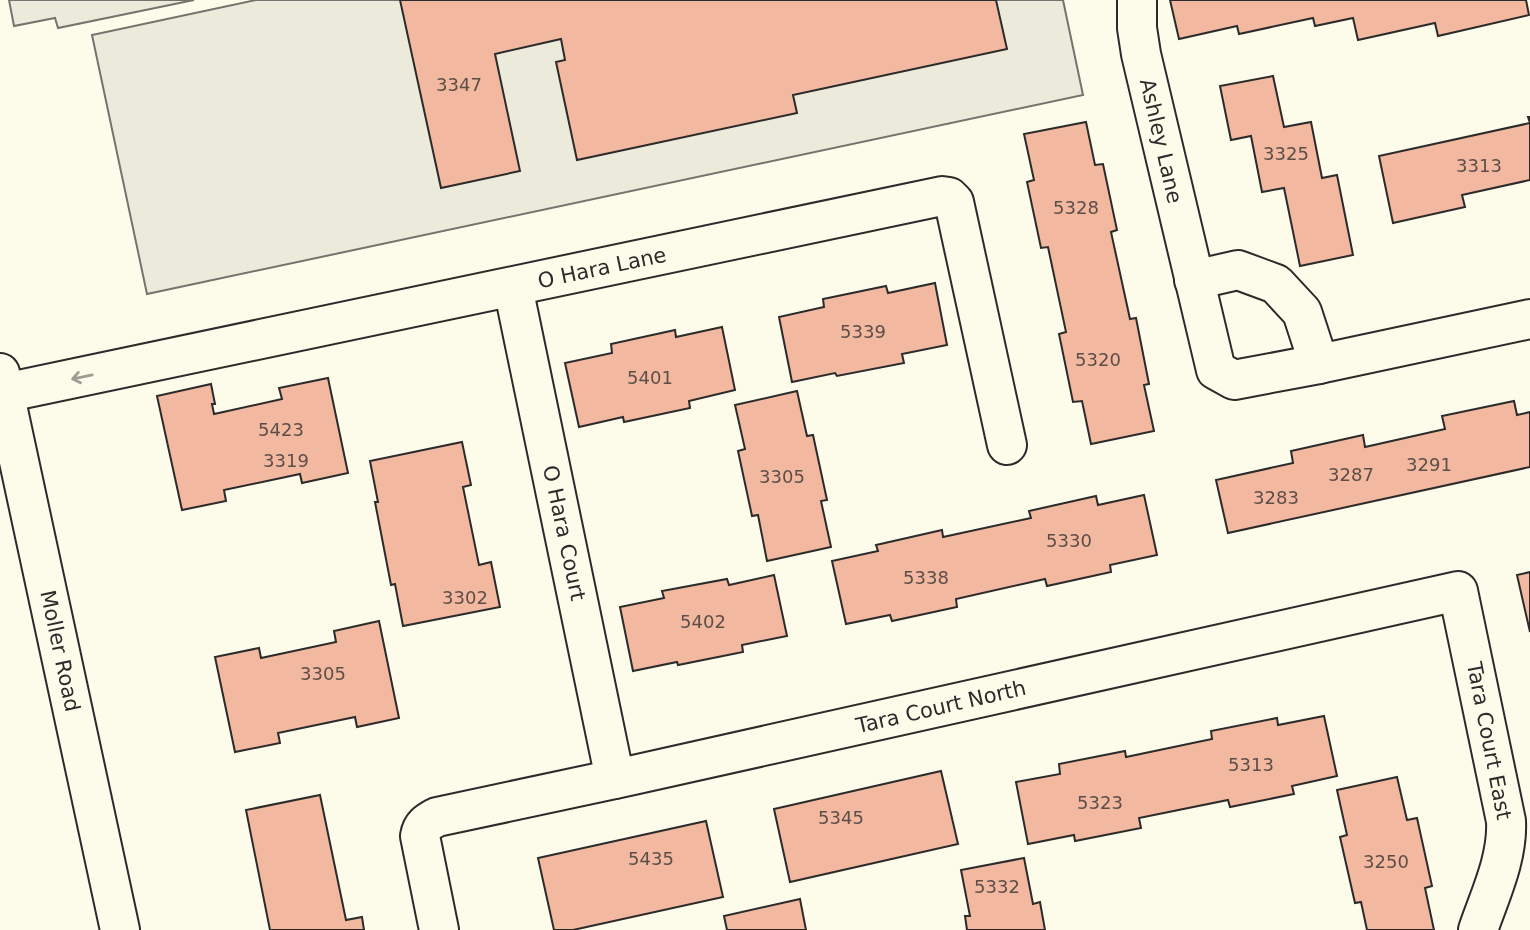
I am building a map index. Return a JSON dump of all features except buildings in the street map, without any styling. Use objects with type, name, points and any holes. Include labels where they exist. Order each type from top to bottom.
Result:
[{"type":"street","name":"Ashley Lane","points":[[1137,0],[1141,54],[1216,369],[1234,380],[1319,365],[1530,319]]},
{"type":"street","name":"O Hara Lane","points":[[2,383],[149,363],[942,196],[949,197],[954,202],[1007,445]]},
{"type":"street","points":[[1194,280],[1238,270],[1276,284],[1302,312],[1319,365]]},
{"type":"street","name":"O Hara Court","points":[[513,287],[615,779]]},
{"type":"street","name":"Moller Road","points":[[2,383],[120,930]]},
{"type":"street","name":"Tara Court North","points":[[439,930],[420,842],[421,830],[426,823],[437,817],[1458,591]]},
{"type":"street","name":"Tara Court East","points":[[1458,591],[1507,832],[1502,859],[1478,930]]},
{"type":"shaded area","points":[[9,0],[194,0],[58,28],[55,18],[14,26]]},
{"type":"shaded area","points":[[256,0],[1063,0],[1083,95],[147,294],[92,35]]}]
